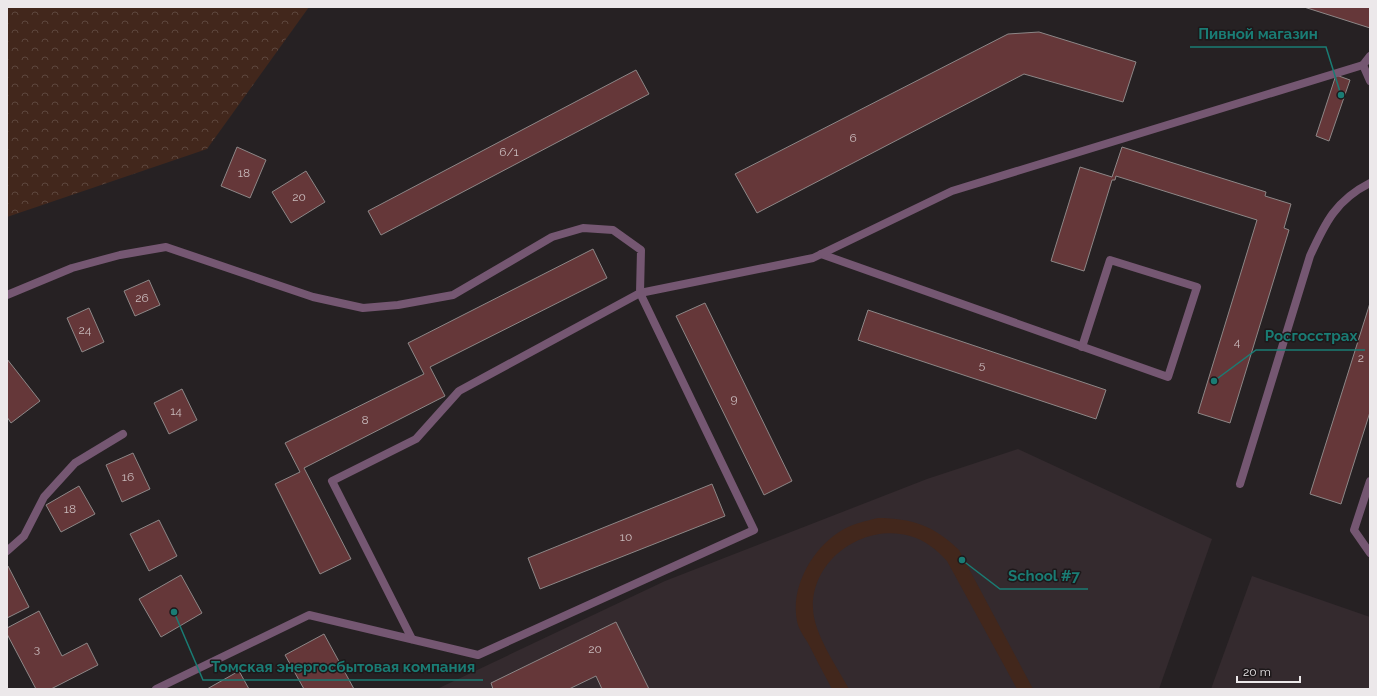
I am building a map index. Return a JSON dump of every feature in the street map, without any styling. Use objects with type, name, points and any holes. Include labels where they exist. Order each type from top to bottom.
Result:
[{"type":"lane","points":[[412,639],[332,481],[416,439],[459,391],[640,293],[813,258],[952,191],[1363,65],[1370,56]]},
{"type":"lane","points":[[1363,65],[1370,81]]},
{"type":"lane","points":[[1240,484],[1313,250],[1324,225],[1338,206],[1356,190],[1370,183]]},
{"type":"lane","points":[[7,295],[72,268],[120,255],[166,247],[313,297],[363,308],[398,305],[453,295],[552,237],[583,228],[613,230],[640,250],[640,293],[754,530],[478,655],[309,614],[156,689]]},
{"type":"lane","points":[[821,254],[1082,347],[1168,377],[1197,287],[1110,260],[1082,347]]},
{"type":"lane","points":[[7,551],[24,536],[44,497],[75,463],[123,434]]},
{"type":"lane","points":[[1370,481],[1354,530],[1370,553]]},
{"type":"shaded area","points":[[1018,449],[1212,539],[1159,689],[437,689],[665,581],[927,479]]},
{"type":"shaded area","points":[[1252,576],[1370,617],[1370,689],[1211,689]]},
{"type":"green space","points":[[7,7],[309,7],[207,149],[7,217]]},
{"type":"green space","points":[[878,518],[890,518],[922,525],[941,535],[959,550],[1033,689],[1017,689],[947,561],[935,549],[921,540],[910,536],[892,533],[875,535],[858,540],[843,549],[830,561],[821,575],[815,591],[813,609],[814,619],[827,650],[849,689],[832,689],[798,625],[796,611],[800,583],[813,557],[822,546],[844,529],[852,525]]},
{"type":"building","points":[[1304,7],[1370,7],[1370,28]]},
{"type":"building","points":[[1039,32],[1136,62],[1123,102],[1024,74],[757,213],[735,174],[1008,34]]},
{"type":"building","points":[[636,70],[649,94],[381,235],[368,211]]},
{"type":"building","points":[[1336,75],[1350,80],[1329,141],[1316,136]]},
{"type":"building","points":[[237,147],[266,160],[250,198],[221,186]]},
{"type":"building","points":[[1122,147],[1266,192],[1265,196],[1291,204],[1284,228],[1289,230],[1230,423],[1198,413],[1257,220],[1116,176],[1115,180],[1112,180],[1084,271],[1051,261],[1080,167],[1112,177]]},
{"type":"building","points":[[306,171],[325,202],[291,223],[272,192]]},
{"type":"building","points":[[593,249],[607,278],[430,367],[445,396],[304,468],[351,559],[320,574],[275,484],[300,472],[285,443],[424,374],[408,343]]},
{"type":"building","points":[[149,280],[160,305],[135,316],[124,291]]},
{"type":"building","points":[[705,303],[792,481],[764,495],[676,316]]},
{"type":"building","points":[[1370,303],[1370,412],[1341,504],[1310,494]]},
{"type":"building","points":[[89,308],[104,342],[82,352],[67,318]]},
{"type":"building","points":[[868,310],[1106,390],[1096,419],[858,340]]},
{"type":"building","points":[[7,359],[40,401],[11,423],[7,417]]},
{"type":"building","points":[[182,389],[197,420],[169,434],[154,403]]},
{"type":"building","points":[[133,453],[150,489],[122,502],[106,465]]},
{"type":"building","points":[[712,484],[725,516],[540,589],[528,558]]},
{"type":"building","points":[[79,486],[95,514],[61,532],[46,505]]},
{"type":"building","points":[[159,520],[177,556],[149,571],[130,534]]},
{"type":"building","points":[[8,566],[29,607],[7,618],[7,567]]},
{"type":"building","points":[[181,575],[202,613],[161,637],[139,599]]},
{"type":"building","points":[[39,611],[62,656],[87,643],[98,665],[51,689],[36,689],[7,634],[7,628]]},
{"type":"building","points":[[616,622],[649,689],[602,689],[596,676],[569,689],[493,689],[491,683]]},
{"type":"building","points":[[324,634],[354,689],[304,689],[285,655]]},
{"type":"building","points":[[239,671],[249,689],[207,689]]},
{"type":"place","name":"Пивной магазин","points":[[1341,95]]},
{"type":"place","name":"Росгосстрах","points":[[1214,381]]},
{"type":"place","name":"School #7","points":[[962,560]]},
{"type":"place","name":"Томская энергосбытовая компания","points":[[174,612]]}]
